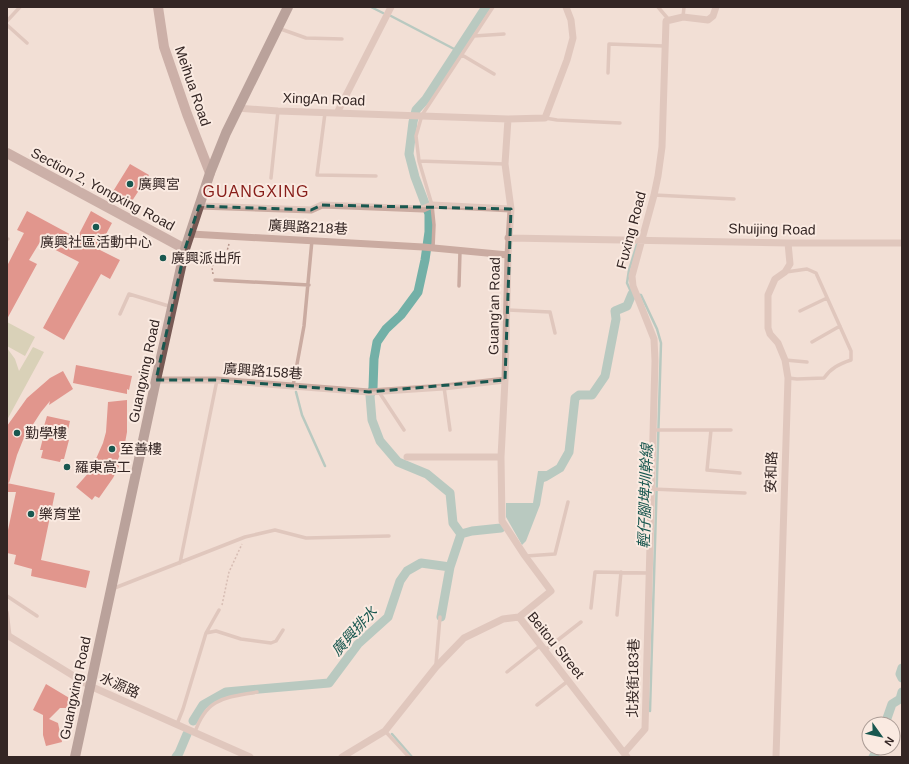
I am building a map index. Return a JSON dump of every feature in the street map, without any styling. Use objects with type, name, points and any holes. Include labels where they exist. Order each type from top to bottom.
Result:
[{"type":"main road","name":"Guangxing Road","points":[[75,757],[156,380],[186,249],[210,172],[237,108],[288,7]]},
{"type":"street","name":"Meihua Road","points":[[158,7],[164,47],[187,114],[210,172]]},
{"type":"street","points":[[337,113],[391,7]]},
{"type":"street","points":[[422,115],[508,119],[545,118],[567,60],[573,38],[571,20],[566,7]]},
{"type":"street","points":[[669,20],[683,17],[708,20],[714,16],[716,7]]},
{"type":"street","name":"Fuxing Road","points":[[648,621],[654,430],[654,339],[633,286],[632,276],[654,195],[662,147],[664,46],[666,21],[669,20]]},
{"type":"street","name":"XingAn Road","points":[[237,108],[325,113],[410,116],[422,115]]},
{"type":"street","name":"Guang'an Road","points":[[508,119],[505,164],[511,209],[508,238],[505,380],[501,457],[502,521],[525,556],[551,591],[519,616]]},
{"type":"street","name":"Section 2, Yongxing Road","points":[[7,153],[186,249]]},
{"type":"street","points":[[199,206],[311,210],[322,205],[423,209],[432,205],[511,209]]},
{"type":"street","name":"廣興路218巷","points":[[191,234],[433,248]]},
{"type":"street","name":"Shuijing Road","points":[[508,238],[788,243],[902,243]]},
{"type":"street","points":[[785,272],[790,264],[788,243]]},
{"type":"street","points":[[433,248],[508,255]]},
{"type":"street","name":"安和路","points":[[776,757],[788,378],[785,360],[778,343],[770,334],[768,328],[768,294],[775,279],[785,272]]},
{"type":"street","name":"廣興路158巷","points":[[156,380],[217,380],[379,392]]},
{"type":"street","points":[[379,392],[505,380]]},
{"type":"street","points":[[407,457],[501,457]]},
{"type":"street","name":"Beitou Street","points":[[342,757],[350,755],[385,731],[436,667],[464,638],[504,619],[519,616],[626,755]]},
{"type":"street","name":"北投街183巷","points":[[626,755],[645,729],[648,621]]},
{"type":"street","name":"水源路","points":[[9,636],[90,686],[196,732]]},
{"type":"street","points":[[196,732],[250,757]]},
{"type":"lane","points":[[7,21],[20,7]]},
{"type":"lane","points":[[433,248],[434,225],[432,205],[419,162],[416,136],[422,115],[493,7]]},
{"type":"lane","points":[[658,7],[669,20]]},
{"type":"lane","points":[[683,17],[684,7]]},
{"type":"lane","points":[[7,25],[27,43]]},
{"type":"lane","points":[[277,27],[306,38],[342,39]]},
{"type":"lane","points":[[474,36],[504,34]]},
{"type":"lane","points":[[608,73],[609,44],[664,46]]},
{"type":"lane","points":[[462,55],[494,74]]},
{"type":"lane","points":[[271,178],[278,111]]},
{"type":"lane","points":[[325,113],[317,175],[376,176]]},
{"type":"lane","points":[[545,118],[620,123]]},
{"type":"lane","points":[[419,162],[505,164]]},
{"type":"lane","points":[[654,195],[734,199]]},
{"type":"lane","points":[[293,386],[304,326],[312,240]]},
{"type":"lane","points":[[459,286],[460,250]]},
{"type":"lane","points":[[785,272],[807,269],[816,273],[852,351],[851,360],[837,365],[829,371],[824,378],[788,378]]},
{"type":"lane","points":[[215,280],[309,285]]},
{"type":"lane","points":[[120,314],[128,294],[172,308]]},
{"type":"lane","points":[[800,311],[827,298]]},
{"type":"lane","points":[[506,310],[550,312],[555,334]]},
{"type":"lane","points":[[812,342],[840,326]]},
{"type":"lane","points":[[785,360],[807,362]]},
{"type":"lane","points":[[180,563],[217,380]]},
{"type":"lane","points":[[444,387],[450,430]]},
{"type":"lane","points":[[379,392],[404,430]]},
{"type":"lane","points":[[654,430],[731,430]]},
{"type":"lane","points":[[710,430],[707,470],[740,473]]},
{"type":"lane","points":[[652,489],[745,493]]},
{"type":"lane","points":[[525,556],[555,554],[568,502]]},
{"type":"lane","points":[[111,590],[245,537],[275,530],[306,538],[389,536]]},
{"type":"lane","points":[[592,608],[595,572],[650,573]]},
{"type":"lane","points":[[618,615],[621,572]]},
{"type":"lane","points":[[7,596],[37,616]]},
{"type":"lane","points":[[177,724],[183,709],[206,632],[219,610]]},
{"type":"lane","points":[[7,612],[9,636]]},
{"type":"lane","points":[[436,667],[440,617]]},
{"type":"lane","points":[[507,672],[581,622]]},
{"type":"lane","points":[[206,632],[216,631],[241,639],[271,643],[276,641],[283,630]]},
{"type":"lane","points":[[537,705],[569,680]]},
{"type":"lane","points":[[196,732],[199,721],[213,703],[227,698],[257,692]]},
{"type":"lane","points":[[385,731],[409,757]]},
{"type":"path","points":[[215,280],[212,268],[214,258],[225,258],[230,237]]},
{"type":"path","points":[[219,610],[224,601],[229,572],[245,537]]},
{"type":"highlighted area","points":[[322,205],[511,209],[505,380],[369,392],[217,380],[156,380],[185,249],[199,206],[311,210]]},
{"type":"green space","points":[[7,322],[35,337],[25,356],[7,346]]},
{"type":"green space","points":[[33,347],[44,352],[7,420],[7,348],[15,359],[19,371]]},
{"type":"water","points":[[538,471],[560,471],[544,482],[540,505],[526,541],[522,545],[506,517],[506,503],[533,503]]},
{"type":"building","name":"廣興宮","points":[[130,164],[149,175],[130,204],[112,193]]},
{"type":"building","points":[[27,211],[77,238],[91,211],[112,223],[98,249],[120,260],[110,279],[101,274],[64,340],[43,328],[79,262],[40,242],[29,260],[37,264],[7,319],[7,266],[24,233],[17,230]]},
{"type":"building","points":[[76,365],[132,376],[129,390],[127,389],[127,394],[73,383]]},
{"type":"building","name":"勤學樓","points":[[63,371],[73,389],[49,405],[50,401],[41,412],[23,440],[9,483],[7,482],[7,426],[27,398],[50,378]]},
{"type":"building","name":"至善樓","points":[[127,400],[127,432],[125,443],[116,464],[119,466],[113,478],[99,498],[95,496],[92,500],[76,487],[91,470],[103,443],[106,432],[108,402]]},
{"type":"building","points":[[47,416],[70,421],[66,439],[69,440],[64,459],[61,459],[60,462],[41,458],[43,450],[40,450]]},
{"type":"building","name":"樂育堂","points":[[7,483],[55,493],[41,560],[90,571],[86,588],[31,576],[32,569],[14,564],[16,555],[7,553],[7,535],[16,492],[7,492]]},
{"type":"building","points":[[46,684],[71,699],[66,708],[60,708],[49,719],[58,723],[62,742],[46,746],[43,735],[43,715],[33,710]]},
{"type":"waterway","points":[[371,7],[383,13]]},
{"type":"waterway","points":[[461,534],[453,523],[450,493],[427,474],[398,462],[380,441],[372,420],[370,396],[373,388],[374,359],[377,342],[386,329],[401,315],[418,292],[425,260],[429,232],[429,214],[415,177],[409,154],[416,110],[426,99],[486,7]]},
{"type":"waterway","points":[[391,16],[458,51]]},
{"type":"waterway","name":"輕仔腳埤圳幹線","points":[[637,244],[629,270],[627,283],[632,294],[641,295],[657,329],[661,343],[650,711]]},
{"type":"waterway","points":[[545,477],[560,468],[569,452],[575,398],[579,395],[592,395],[605,376],[616,319],[615,311],[627,306],[632,294]]},
{"type":"waterway","points":[[296,392],[302,415],[325,466]]},
{"type":"waterway","name":"廣興排水","points":[[461,534],[472,531],[501,528]]},
{"type":"waterway","name":"廣興排水","points":[[193,721],[203,705],[226,692],[329,683],[358,644],[388,617],[400,581],[407,571],[421,563],[450,567],[461,534]]},
{"type":"waterway","points":[[441,617],[450,567]]},
{"type":"waterway","points":[[902,668],[900,674],[902,678]]},
{"type":"waterway","points":[[888,716],[892,704],[900,699],[902,692]]},
{"type":"waterway","name":"廣興排水","points":[[176,757],[187,734]]},
{"type":"waterway","points":[[392,734],[412,757]]},
{"type":"place","name":"廣興宮","points":[[130,184]]},
{"type":"place","name":"廣興社區活動中心","points":[[96,227]]},
{"type":"place","name":"廣興派出所","points":[[163,258]]},
{"type":"place","name":"勤學樓","points":[[17,433]]},
{"type":"place","name":"至善樓","points":[[112,449]]},
{"type":"place","name":"羅東高工","points":[[67,467]]},
{"type":"place","name":"樂育堂","points":[[31,514]]},
{"type":"district","name":"GUANGXING","points":[[256,191]]}]
